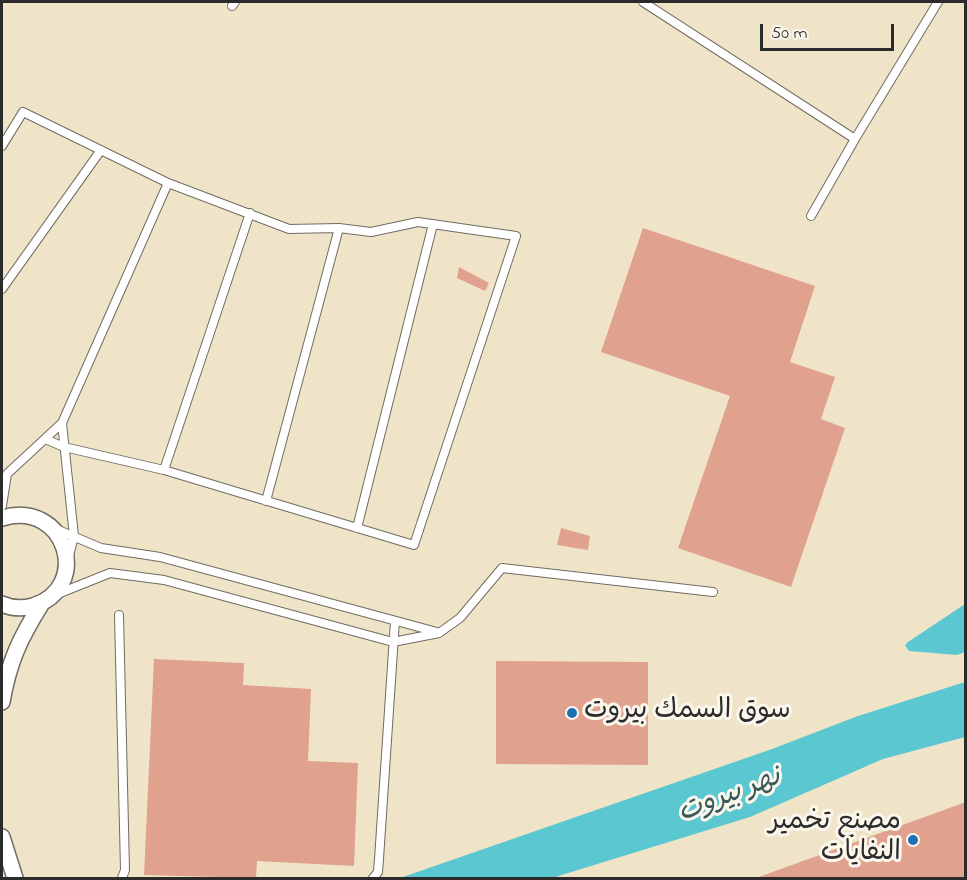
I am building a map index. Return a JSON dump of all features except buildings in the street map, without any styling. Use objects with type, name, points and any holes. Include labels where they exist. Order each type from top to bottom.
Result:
[{"type":"street","points":[[2,518],[13,514],[27,514],[53,527],[65,548],[66,571],[61,585],[21,636],[7,672],[2,702]]},
{"type":"street","points":[[2,604],[9,607],[26,608],[47,600]]},
{"type":"street","points":[[2,837],[15,879]]},
{"type":"lane","points":[[643,2],[855,140]]},
{"type":"lane","points":[[811,216],[938,2]]},
{"type":"lane","points":[[2,146],[23,112],[168,183],[289,229],[339,228],[371,232],[417,222],[516,236],[414,545],[164,470],[64,447],[45,439]]},
{"type":"lane","points":[[2,289],[101,150]]},
{"type":"lane","points":[[2,507],[7,474],[62,423],[168,183]]},
{"type":"lane","points":[[164,470],[250,213]]},
{"type":"lane","points":[[357,528],[433,224]]},
{"type":"lane","points":[[266,501],[339,228]]},
{"type":"lane","points":[[62,423],[74,536],[66,571]]},
{"type":"lane","points":[[53,527],[101,548],[160,557],[439,633]]},
{"type":"lane","points":[[47,600],[110,573],[164,580],[393,642],[439,633],[460,618],[502,568],[713,592]]},
{"type":"lane","points":[[119,615],[125,870],[122,879]]},
{"type":"lane","points":[[373,879],[378,872],[395,621]]},
{"type":"water","points":[[965,604],[965,652],[957,655],[909,651],[905,645],[908,642]]},
{"type":"water","name":"نهر بيروت","points":[[965,682],[965,737],[883,759],[750,817],[552,878],[400,878],[772,749],[858,716]]},
{"type":"place","name":"سوق السمك بيروت","points":[[572,713]]},
{"type":"place","name":"مصنع تخمير النفايات","points":[[913,840]]}]
